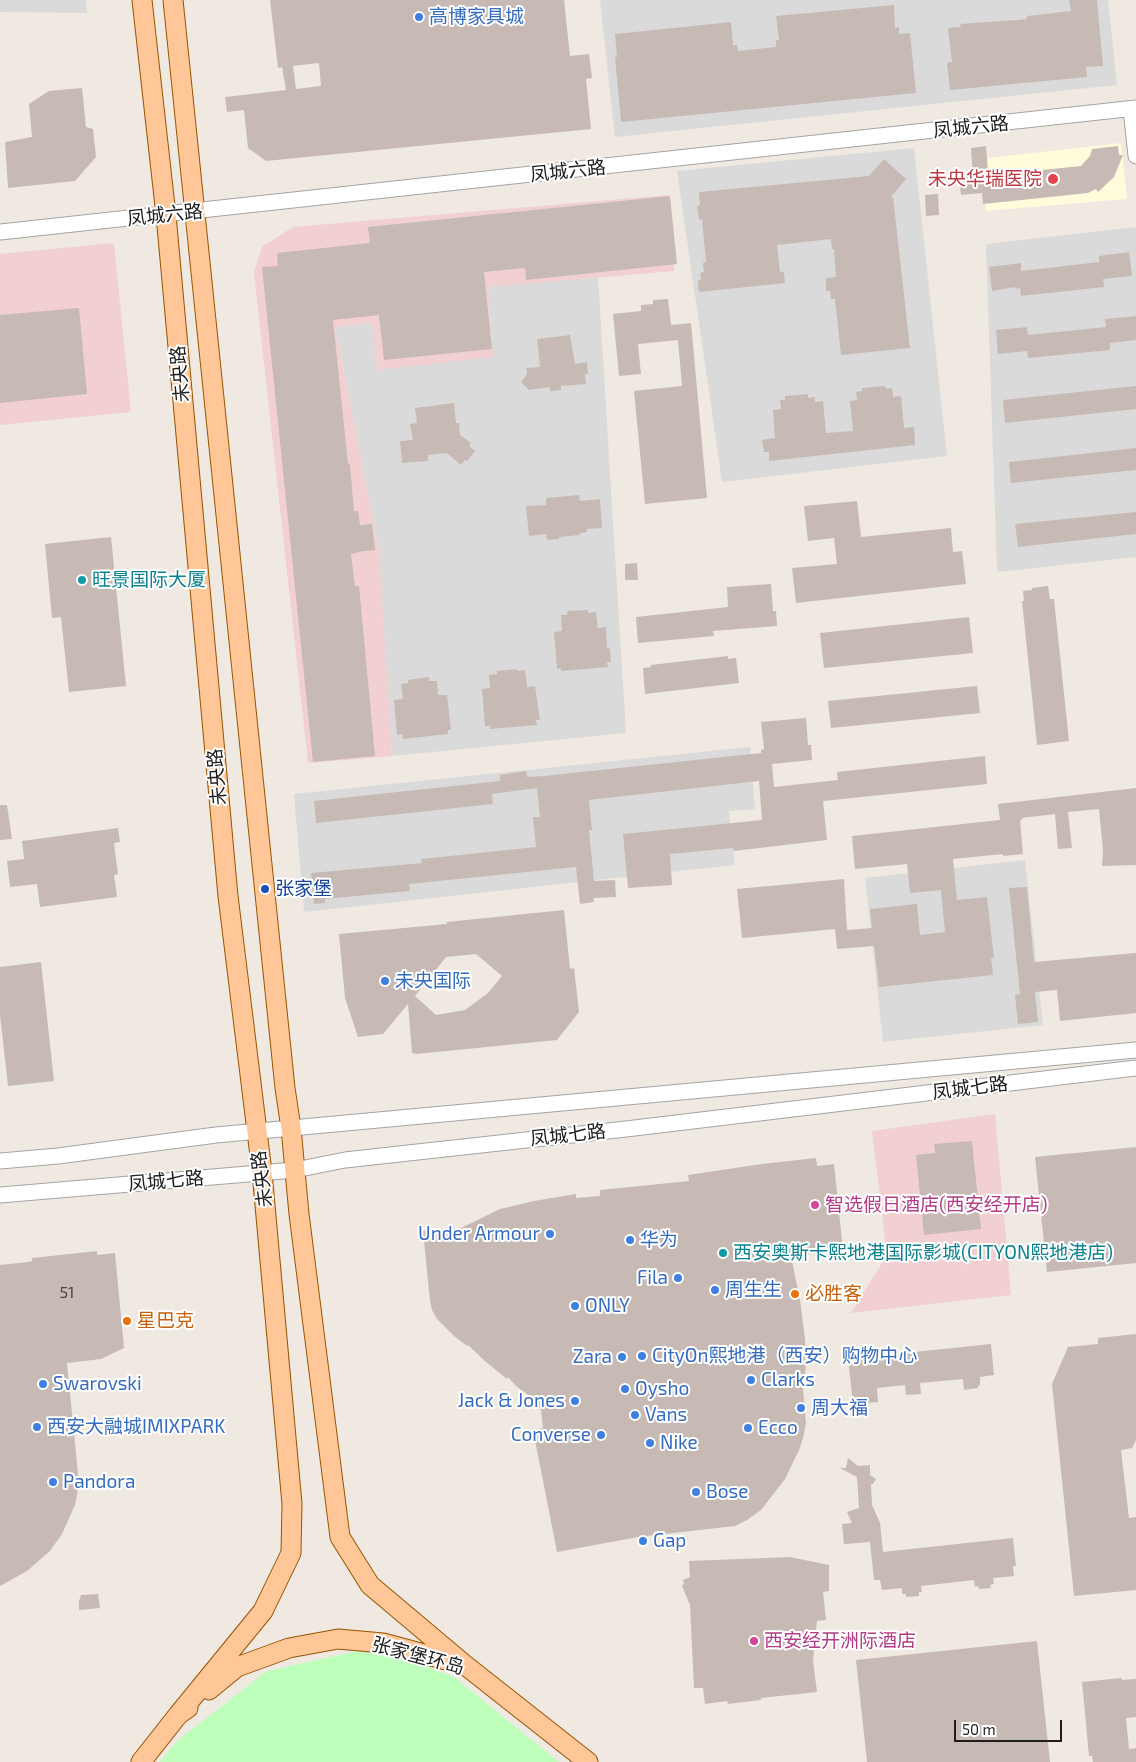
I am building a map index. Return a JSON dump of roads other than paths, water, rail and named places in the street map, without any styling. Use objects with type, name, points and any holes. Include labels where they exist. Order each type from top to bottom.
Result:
[{"type":"main road","name":"未央路","points":[[142,0],[166,215],[228,896],[262,1172],[292,1504],[291,1554],[263,1611],[178,1715]]},
{"type":"main road","name":"未央路","points":[[173,0],[285,1088],[340,1537],[370,1584],[465,1665]]},
{"type":"main road","name":"张家堡环岛","points":[[141,1762],[178,1715],[237,1667],[289,1648],[338,1639],[383,1643],[465,1665],[588,1762]]},
{"type":"street","name":"凤城六路","points":[[0,232],[1133,109]]},
{"type":"street","points":[[1133,109],[1136,156]]},
{"type":"street","name":"凤城七路","points":[[0,1162],[216,1135],[1136,1050]]},
{"type":"street","name":"凤城七路","points":[[0,1195],[296,1170],[345,1160],[636,1128],[1136,1068]]},
{"type":"place","name":"高博家具城","points":[[419,17]]},
{"type":"place","name":"未央华瑞医院","points":[[1053,179]]},
{"type":"place","name":"旺景国际大厦","points":[[82,580]]},
{"type":"place","name":"张家堡","points":[[265,889]]},
{"type":"place","name":"未央国际","points":[[385,981]]},
{"type":"place","name":"智选假日酒店(西安经开店)","points":[[815,1205]]},
{"type":"place","name":"Under Armour","points":[[550,1234]]},
{"type":"place","name":"华为","points":[[630,1240]]},
{"type":"place","name":"西安奥斯卡熙地港国际影城(CITYON熙地港店)","points":[[723,1253]]},
{"type":"place","name":"Fila","points":[[678,1278]]},
{"type":"place","name":"周生生","points":[[715,1290]]},
{"type":"place","name":"必胜客","points":[[795,1294]]},
{"type":"place","name":"ONLY","points":[[575,1306]]},
{"type":"place","name":"星巴克","points":[[127,1321]]},
{"type":"place","name":"CityOn熙地港（西安）购物中心","points":[[642,1356]]},
{"type":"place","name":"Zara","points":[[622,1357]]},
{"type":"place","name":"Clarks","points":[[751,1380]]},
{"type":"place","name":"Swarovski","points":[[43,1384]]},
{"type":"place","name":"Oysho","points":[[625,1389]]},
{"type":"place","name":"Jack & Jones","points":[[575,1401]]},
{"type":"place","name":"周大福","points":[[801,1408]]},
{"type":"place","name":"Vans","points":[[635,1415]]},
{"type":"place","name":"西安大融城IMIXPARK","points":[[37,1427]]},
{"type":"place","name":"Ecco","points":[[748,1428]]},
{"type":"place","name":"Converse","points":[[601,1435]]},
{"type":"place","name":"Nike","points":[[650,1443]]},
{"type":"place","name":"Pandora","points":[[53,1482]]},
{"type":"place","name":"Bose","points":[[696,1492]]},
{"type":"place","name":"Gap","points":[[643,1541]]},
{"type":"place","name":"西安经开洲际酒店","points":[[754,1641]]}]
